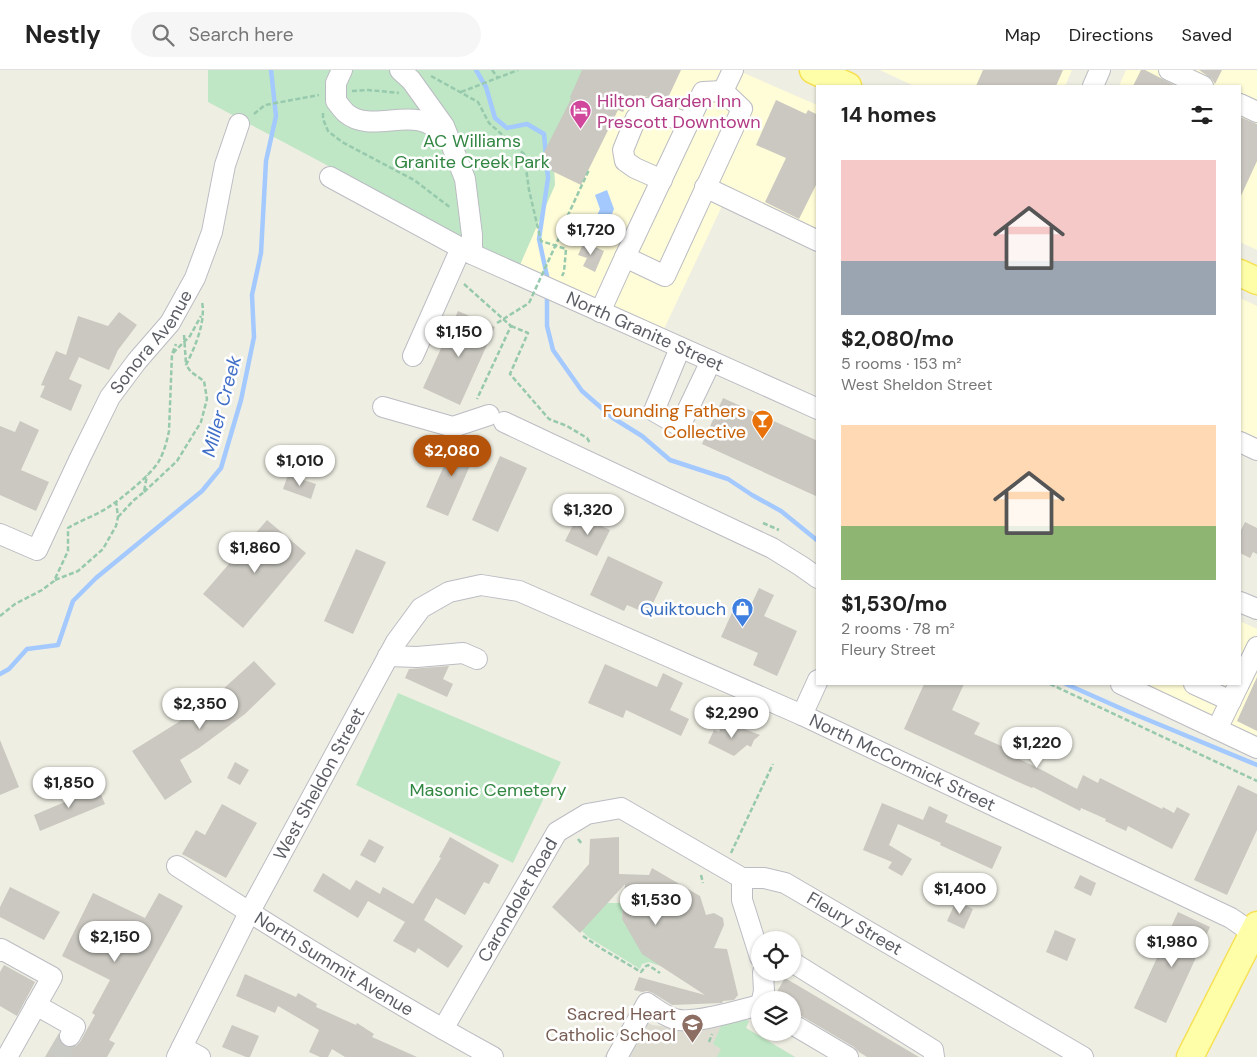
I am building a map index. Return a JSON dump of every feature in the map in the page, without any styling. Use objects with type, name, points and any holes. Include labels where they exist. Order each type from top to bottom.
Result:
[{"type":"main road","points":[[813,70],[846,85]]},
{"type":"main road","points":[[1241,273],[1257,281]]},
{"type":"main road","points":[[1190,1057],[1256,932]]},
{"type":"street","points":[[342,70],[336,83],[336,101],[347,114],[361,120],[395,121],[412,119],[424,121],[440,131],[452,148]]},
{"type":"street","points":[[400,70],[410,80],[444,126],[465,179],[472,235],[466,251],[413,356]]},
{"type":"street","points":[[723,91],[733,70]]},
{"type":"street","points":[[1093,85],[1100,70]]},
{"type":"street","points":[[1168,70],[1201,85]]},
{"type":"street","points":[[600,312],[703,92],[723,91],[742,109],[664,276],[626,257]]},
{"type":"street","points":[[1241,104],[1257,112]]},
{"type":"street","points":[[662,180],[624,162],[623,150],[636,118],[646,108],[688,124]]},
{"type":"street","name":"Sonora Avenue","points":[[0,534],[37,550],[110,397],[170,323],[195,278],[212,232],[225,165],[239,124]]},
{"type":"street","name":"North Granite Street","points":[[330,178],[466,251],[816,408]]},
{"type":"street","points":[[705,187],[816,240]]},
{"type":"street","points":[[680,348],[654,411],[680,426],[711,362]]},
{"type":"street","points":[[383,407],[453,427],[496,418],[772,548],[816,577]]},
{"type":"street","points":[[1241,442],[1257,450]]},
{"type":"street","name":"West Sheldon Street","points":[[180,1052],[250,913],[388,656],[421,608],[449,592],[481,585],[519,591]]},
{"type":"street","name":"North McCormick Street","points":[[519,591],[802,715],[1224,915],[1256,932]]},
{"type":"street","points":[[1241,602],[1257,609]]},
{"type":"street","points":[[388,656],[417,657],[463,653],[477,659]]},
{"type":"street","points":[[1241,678],[1249,657]]},
{"type":"street","points":[[802,715],[816,684]]},
{"type":"street","points":[[1123,685],[1257,748]]},
{"type":"street","points":[[1203,685],[1237,689],[1225,733]]},
{"type":"street","points":[[1225,733],[1243,732],[1257,738]]},
{"type":"street","name":"Fleury Street","points":[[621,808],[742,878],[764,878],[785,883],[1083,1057]]},
{"type":"street","name":"Carondolet Road","points":[[443,1029],[557,832],[587,814],[621,808]]},
{"type":"street","name":"North Summit Avenue","points":[[177,866],[250,913],[493,1057]]},
{"type":"street","points":[[742,878],[742,900],[752,931]]},
{"type":"street","points":[[0,950],[52,977],[36,1005],[7,1046]]},
{"type":"street","points":[[801,968],[933,1050],[934,1057]]},
{"type":"street","points":[[617,1057],[647,1003],[676,1020],[692,1020],[751,1007]]},
{"type":"street","points":[[36,1005],[72,1032]]},
{"type":"street","points":[[801,1029],[848,1057]]},
{"type":"street","points":[[180,1052],[200,1057]]},
{"type":"path","points":[[492,70],[498,78]]},
{"type":"path","points":[[461,92],[518,70]]},
{"type":"path","points":[[428,74],[478,102],[489,123],[524,154],[529,190],[541,241],[566,249],[564,272],[555,292]]},
{"type":"path","points":[[265,105],[284,102]]},
{"type":"path","points":[[323,110],[323,119],[328,131],[342,142],[414,180],[471,222]]},
{"type":"path","points":[[497,323],[529,303],[570,216],[568,215],[588,172],[592,174]]},
{"type":"path","points":[[466,251],[460,280],[511,326],[528,333],[510,374],[549,419],[567,426],[587,438],[592,445]]},
{"type":"path","points":[[186,366],[198,335],[203,313],[201,300]]},
{"type":"path","points":[[172,354],[190,336],[203,313]]},
{"type":"path","points":[[496,418],[473,407],[511,326]]},
{"type":"path","points":[[118,518],[134,500],[177,461],[201,422],[207,399],[204,381],[186,366],[184,334]]},
{"type":"path","points":[[54,581],[68,551],[68,528],[107,508],[147,475],[159,462],[166,444],[171,410],[172,354],[178,338]]},
{"type":"path","points":[[144,492],[147,475]]},
{"type":"path","points":[[0,616],[15,604],[42,590],[54,581],[78,571],[103,549],[116,526],[118,518],[116,501]]},
{"type":"path","points":[[1052,685],[1257,780]]},
{"type":"path","points":[[730,856],[773,764]]},
{"type":"path","points":[[583,936],[641,972],[648,965],[660,973]]},
{"type":"shaded area","points":[[589,70],[737,70],[816,105],[816,249],[723,204],[664,329],[519,267],[555,185],[553,150]]},
{"type":"shaded area","points":[[880,70],[1072,70],[1065,85],[912,85]]},
{"type":"shaded area","points":[[1126,70],[1257,70],[1257,250],[1241,242],[1241,85],[1119,85]]},
{"type":"shaded area","points":[[1241,298],[1257,306],[1257,456],[1241,448]]},
{"type":"shaded area","points":[[1241,621],[1257,629],[1257,751],[1117,685],[1241,685]]},
{"type":"shaded area","name":"Sacred Heart Catholic School","points":[[631,1013],[652,1025],[676,1028],[743,1018],[749,1021],[746,1028],[751,1031],[751,1041],[768,1041],[795,1057],[604,1057]]},
{"type":"green space","name":"AC Williams Granite Creek Park","points":[[208,70],[589,70],[553,150],[555,185],[519,267],[208,102]]},
{"type":"green space","name":"Masonic Cemetery","points":[[398,693],[561,762],[513,863],[356,785]]},
{"type":"green space","points":[[599,903],[623,903],[622,919],[660,966],[649,962],[642,964],[640,969],[588,937],[582,931]]},
{"type":"green space","points":[[743,1018],[749,1021],[746,1028],[751,1031],[751,1041],[768,1041],[795,1057],[717,1057],[721,1049],[713,1044],[721,1026]]},
{"type":"water","points":[[607,190],[614,209],[608,224],[603,225],[596,218],[600,209],[595,195]]},
{"type":"building","name":"Hilton Garden Inn Prescott Downtown","points":[[582,70],[681,70],[667,100],[660,97],[659,99],[643,96],[638,99],[631,96],[623,112],[618,110],[581,185],[548,169],[549,166],[542,163],[543,159],[541,158],[571,99],[570,97]]},
{"type":"building","points":[[983,70],[1063,70],[1056,85],[976,85]]},
{"type":"building","points":[[1141,70],[1145,70],[1174,85],[1134,85]]},
{"type":"building","points":[[1199,70],[1222,70],[1215,84],[1212,79]]},
{"type":"building","points":[[776,100],[806,114],[808,110],[816,114],[816,185],[799,219],[765,202],[786,158],[756,145]]},
{"type":"building","points":[[1241,117],[1257,124],[1257,161],[1241,196]]},
{"type":"building","points":[[584,242],[604,251],[595,272],[583,266],[587,258],[578,255]]},
{"type":"building","points":[[458,311],[495,327],[460,405],[423,388]]},
{"type":"building","points":[[119,312],[137,325],[118,350],[109,370],[79,357],[69,379],[82,385],[71,411],[40,397],[45,386],[41,385],[56,351],[66,355],[78,316],[108,326]]},
{"type":"building","points":[[723,398],[816,440],[816,496],[702,444]]},
{"type":"building","points":[[20,421],[39,430],[21,470],[49,482],[36,511],[0,495],[0,426],[15,432]]},
{"type":"building","points":[[456,438],[478,447],[448,516],[426,507]]},
{"type":"building","points":[[500,456],[527,468],[498,532],[472,520]]},
{"type":"building","points":[[288,475],[316,484],[311,499],[283,489]]},
{"type":"building","points":[[578,515],[610,530],[597,556],[565,541]]},
{"type":"building","points":[[267,520],[306,553],[243,628],[203,594]]},
{"type":"building","points":[[1245,522],[1257,528],[1257,554],[1253,552],[1250,558],[1241,554],[1241,530]]},
{"type":"building","points":[[356,549],[386,562],[353,634],[324,621]]},
{"type":"building","points":[[608,556],[663,582],[648,614],[627,605],[624,611],[590,595]]},
{"type":"building","points":[[759,588],[774,595],[764,616],[797,631],[777,676],[753,665],[758,653],[721,637],[739,597],[752,603]]},
{"type":"building","points":[[254,661],[276,684],[245,714],[180,760],[192,782],[165,800],[132,751],[177,723],[222,690]]},
{"type":"building","points":[[605,664],[657,687],[663,673],[683,683],[670,710],[689,719],[681,736],[626,710],[623,718],[588,703]]},
{"type":"building","points":[[449,666],[443,679],[453,684],[447,697],[405,678],[409,669]]},
{"type":"building","points":[[1257,677],[1257,731],[1237,721]]},
{"type":"building","points":[[924,685],[964,685],[952,710],[980,723],[974,734],[1015,752],[1013,756],[1077,789],[1083,775],[1098,783],[1100,778],[1162,809],[1163,807],[1174,813],[1177,807],[1190,814],[1172,849],[1128,826],[1126,831],[1105,821],[1106,819],[1081,808],[1080,811],[1033,787],[904,729]]},
{"type":"building","points":[[722,725],[732,729],[734,725],[760,735],[754,740],[751,747],[747,745],[734,756],[708,743],[714,730],[719,732]]},
{"type":"building","points":[[0,740],[19,787],[0,795]]},
{"type":"building","points":[[235,762],[249,770],[240,785],[227,778]]},
{"type":"building","points":[[1238,785],[1257,794],[1257,830],[1227,895],[1194,880]]},
{"type":"building","points":[[98,788],[105,804],[40,831],[34,815]]},
{"type":"building","points":[[882,803],[923,820],[929,806],[948,815],[945,822],[1002,847],[992,869],[898,824],[889,845],[912,859],[902,876],[888,868],[892,862],[863,850]]},
{"type":"building","points":[[222,804],[257,823],[226,878],[182,854],[196,830],[205,835]]},
{"type":"building","points":[[450,837],[499,865],[489,884],[484,882],[465,915],[436,898],[424,920],[463,946],[448,968],[418,948],[415,953],[393,941],[405,922],[368,901],[358,918],[313,891],[323,873],[350,890],[356,880],[380,894],[383,887],[413,904],[441,858],[439,857]]},
{"type":"building","points":[[619,837],[619,874],[649,875],[652,868],[700,896],[706,915],[714,913],[723,918],[724,925],[714,948],[727,949],[738,995],[734,1000],[723,1001],[722,1003],[672,1005],[653,993],[634,990],[639,977],[705,995],[642,954],[622,919],[625,884],[580,933],[552,907],[589,864],[590,839]]},
{"type":"building","points":[[369,839],[384,847],[375,863],[360,855]]},
{"type":"building","points":[[1080,875],[1096,883],[1091,896],[1074,888]]},
{"type":"building","points":[[10,887],[60,912],[44,940],[0,917],[0,907]]},
{"type":"building","points":[[93,893],[145,918],[159,893],[183,906],[109,1040],[115,1043],[107,1057],[45,1057],[59,1033],[60,1042],[65,1047],[71,1048],[80,1042],[95,1015],[92,1013],[110,980],[62,956]]},
{"type":"building","points":[[956,901],[973,909],[964,929],[947,921]]},
{"type":"building","points":[[1178,912],[1210,927],[1166,1023],[1134,1008]]},
{"type":"building","points":[[1055,930],[1076,939],[1067,961],[1046,952]]},
{"type":"building","points":[[4,965],[35,982],[17,1016],[0,1006],[0,972]]},
{"type":"building","points":[[245,974],[296,997],[298,993],[317,1004],[316,1007],[356,1025],[357,1023],[374,1034],[372,1037],[417,1057],[345,1057],[332,1049],[328,1057],[320,1057],[309,1052],[319,1030],[278,1006],[275,1013],[236,996]]},
{"type":"building","points":[[783,981],[790,981],[919,1057],[867,1057],[854,1047],[801,1016],[801,991],[777,991]]},
{"type":"building","points":[[232,1025],[259,1036],[250,1057],[222,1047]]},
{"type":"waterway","name":"Miller Creek","points":[[0,674],[9,669],[27,649],[58,645],[73,601],[96,578],[202,491],[221,468],[241,400],[254,337],[252,295],[261,253],[266,161],[276,116],[271,70]]},
{"type":"waterway","points":[[476,70],[486,87],[495,118],[507,128],[527,124],[544,134],[548,178],[539,239],[548,281]]},
{"type":"waterway","points":[[547,293],[547,326],[553,350],[582,391],[613,418],[642,436],[670,460],[728,479],[781,511],[816,539]]},
{"type":"waterway","points":[[1068,685],[1257,765]]},
{"type":"tunnel","points":[[57,1057],[70,1036]]},
{"type":"place","name":"Hilton Garden Inn Prescott Downtown","points":[[581,130]]},
{"type":"place","name":"Founding Fathers Collective","points":[[762,440]]},
{"type":"place","name":"Quiktouch","points":[[742,628]]},
{"type":"place","name":"Sacred Heart Catholic School","points":[[692,1043]]}]
